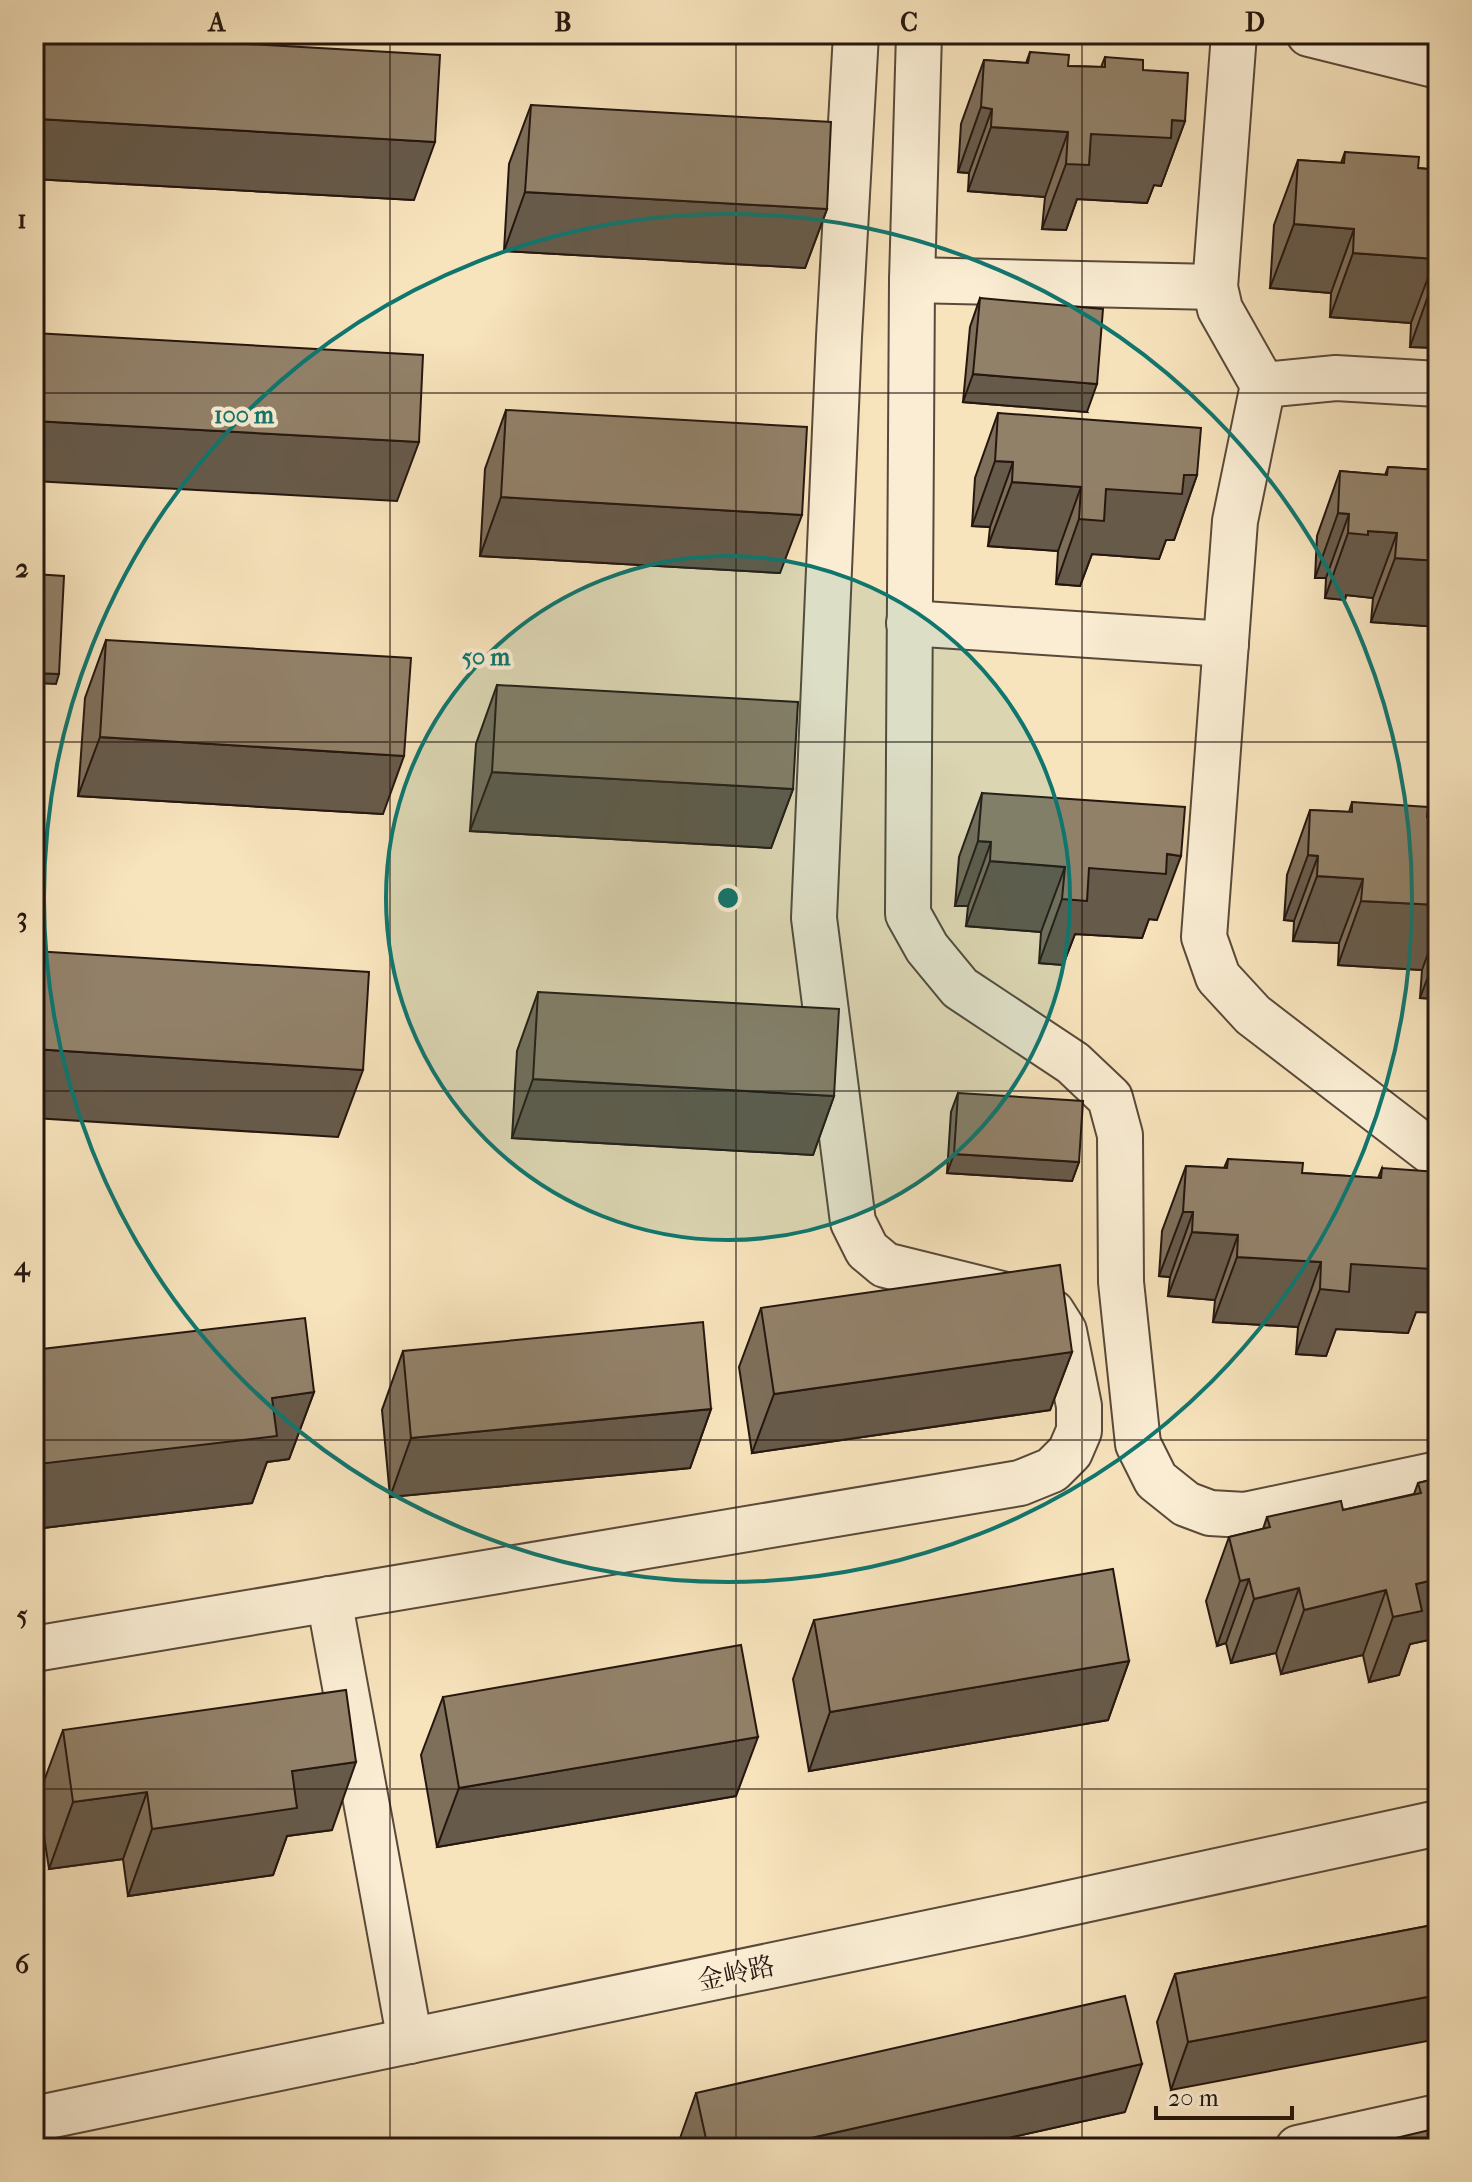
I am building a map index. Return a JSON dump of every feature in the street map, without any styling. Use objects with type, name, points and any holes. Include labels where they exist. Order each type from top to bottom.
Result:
[{"type":"street","points":[[34,1649],[1020,1483],[1052,1470],[1070,1452],[1079,1431],[1079,1406],[1064,1331],[1052,1312],[1026,1300],[885,1265],[867,1250],[853,1222],[814,918],[838,353],[856,34]]},
{"type":"street","points":[[919,34],[912,280],[908,914],[927,948],[960,988],[1073,1063],[1110,1098],[1120,1135],[1121,1282],[1138,1444],[1156,1480],[1186,1504],[1210,1513],[1245,1515],[1438,1474]]},
{"type":"street","points":[[1234,34],[1215,287],[1220,309],[1263,385],[1235,521],[1204,937],[1218,977],[1253,1015],[1438,1157]]},
{"type":"street","points":[[1309,34],[1438,66]]},
{"type":"street","points":[[912,280],[1215,287]]},
{"type":"street","points":[[1263,385],[1336,378],[1438,384]]},
{"type":"street","points":[[909,623],[1226,644]]},
{"type":"street","points":[[329,1599],[410,2041]]},
{"type":"street","name":"金岭路","points":[[34,2119],[1039,1910],[1438,1823]]},
{"type":"street","points":[[1298,2148],[1438,2117]]},
{"type":"building","points":[[44,34],[440,55],[435,142],[39,119]]},
{"type":"building","points":[[1030,52],[1069,55],[1068,66],[1105,67],[1105,57],[1143,60],[1143,70],[1188,73],[1185,121],[1172,120],[1171,138],[1091,134],[1089,165],[1066,164],[1068,132],[991,127],[992,109],[981,107],[984,60],[1028,63]]},
{"type":"building","points":[[531,105],[831,122],[827,209],[525,192]]},
{"type":"building","points":[[1345,152],[1419,157],[1418,168],[1438,170],[1438,282],[1433,282],[1435,259],[1353,253],[1354,229],[1294,224],[1298,160],[1344,163]]},
{"type":"building","points":[[980,298],[1103,309],[1097,384],[973,374]]},
{"type":"building","points":[[34,333],[423,355],[419,442],[34,421]]},
{"type":"building","points":[[506,410],[807,427],[802,515],[501,497]]},
{"type":"building","points":[[998,413],[1201,428],[1197,475],[1184,475],[1182,494],[1106,489],[1104,521],[1079,519],[1081,487],[1012,482],[1013,462],[995,461]]},
{"type":"building","points":[[1388,467],[1438,470],[1438,561],[1395,558],[1397,533],[1348,533],[1349,514],[1338,513],[1340,471],[1387,475]]},
{"type":"building","points":[[34,574],[64,576],[59,674],[34,673]]},
{"type":"building","points":[[106,640],[411,658],[404,756],[100,737]]},
{"type":"building","points":[[497,685],[798,702],[793,789],[492,772]]},
{"type":"building","points":[[982,793],[1185,807],[1181,856],[1167,854],[1166,874],[1089,868],[1087,901],[1062,899],[1065,867],[990,861],[991,842],[978,841]]},
{"type":"building","points":[[1352,802],[1428,807],[1427,817],[1438,818],[1438,905],[1361,901],[1363,879],[1317,876],[1318,856],[1308,855],[1310,810],[1352,812]]},
{"type":"building","points":[[34,951],[369,972],[363,1070],[34,1049]]},
{"type":"building","points":[[538,992],[839,1009],[834,1096],[533,1079]]},
{"type":"building","points":[[958,1093],[1083,1101],[1079,1162],[954,1154]]},
{"type":"building","points":[[1228,1159],[1303,1163],[1302,1173],[1381,1178],[1382,1168],[1438,1172],[1438,1247],[1433,1247],[1432,1269],[1351,1264],[1349,1292],[1320,1289],[1321,1262],[1237,1257],[1238,1235],[1192,1232],[1193,1212],[1183,1212],[1186,1166],[1227,1168]]},
{"type":"building","points":[[1060,1265],[1072,1352],[774,1394],[761,1308]]},
{"type":"building","points":[[305,1318],[314,1392],[272,1398],[277,1436],[39,1464],[37,1447],[34,1448],[34,1350]]},
{"type":"building","points":[[703,1322],[711,1409],[411,1438],[403,1351]]},
{"type":"building","points":[[1438,1478],[1438,1579],[1416,1584],[1422,1611],[1393,1617],[1386,1590],[1304,1610],[1299,1588],[1254,1599],[1249,1579],[1240,1581],[1229,1537],[1270,1527],[1267,1517],[1341,1501],[1343,1510],[1421,1493],[1418,1483]]},
{"type":"building","points":[[1113,1569],[1129,1661],[830,1712],[814,1620]]},
{"type":"building","points":[[741,1645],[758,1737],[459,1788],[443,1697]]},
{"type":"building","points":[[346,1690],[356,1762],[292,1771],[297,1808],[152,1829],[147,1792],[73,1802],[63,1730]]},
{"type":"building","points":[[1438,1924],[1438,1995],[1188,2042],[1175,1974]]},
{"type":"building","points":[[1125,1996],[1142,2064],[766,2148],[708,2148],[696,2093]]},
{"type":"building","points":[[1438,2128],[1438,2148],[1354,2148]]}]
